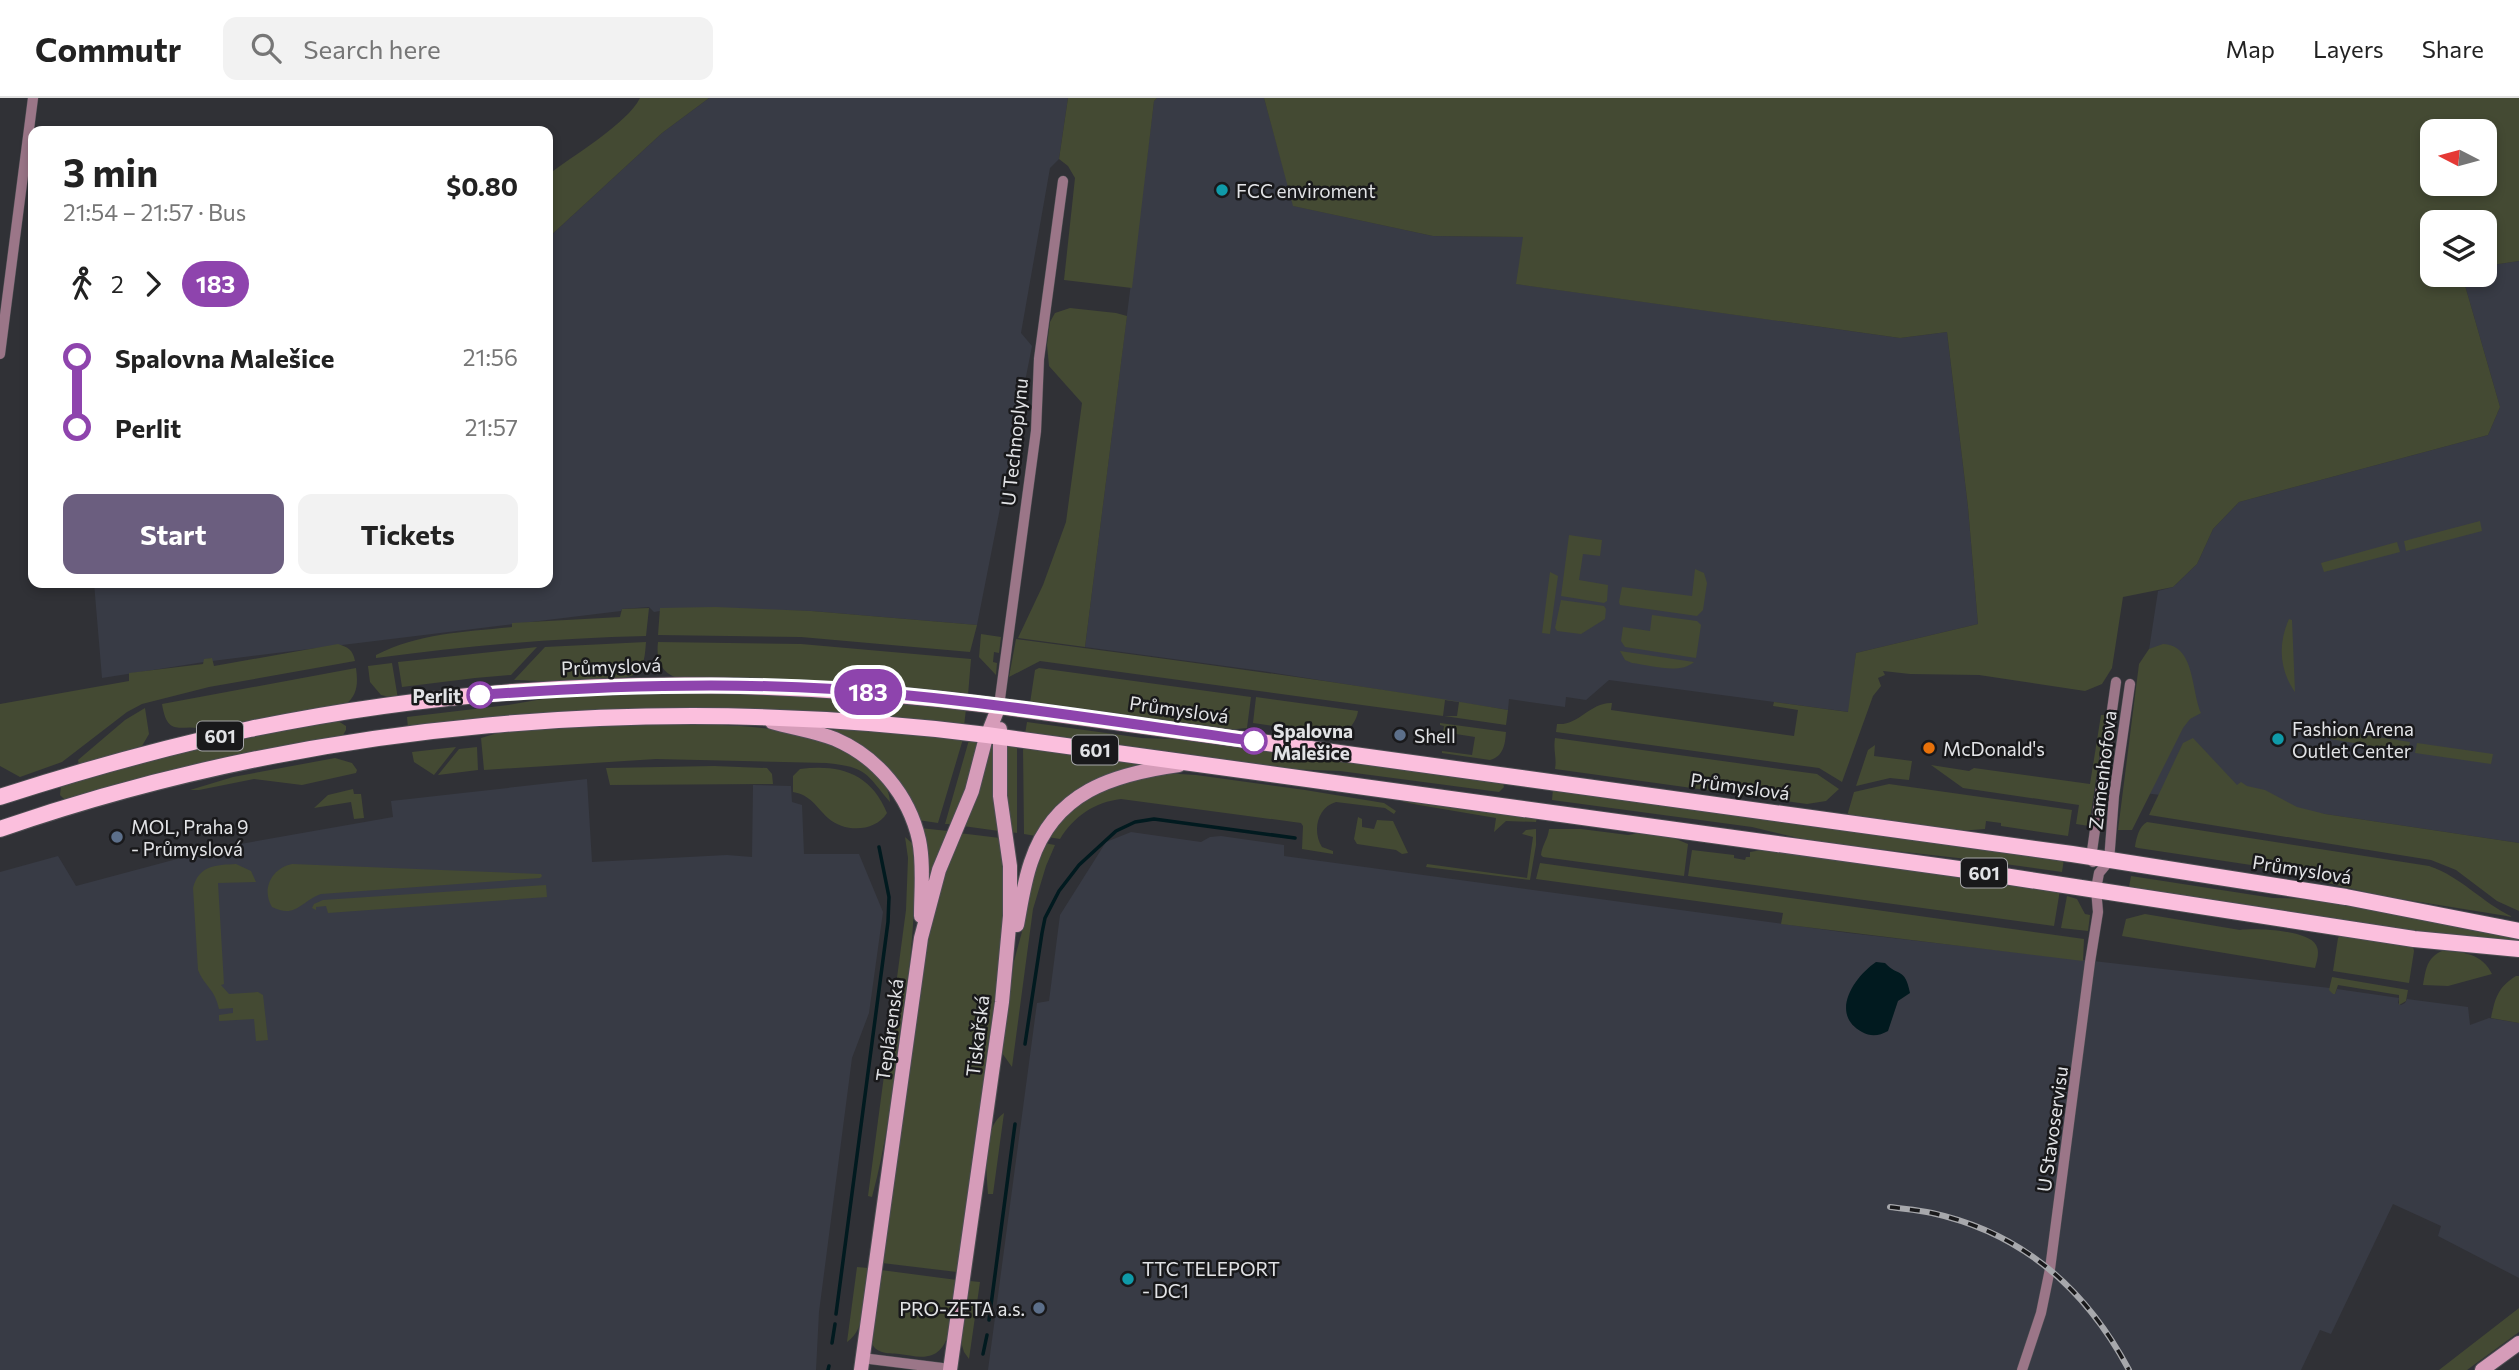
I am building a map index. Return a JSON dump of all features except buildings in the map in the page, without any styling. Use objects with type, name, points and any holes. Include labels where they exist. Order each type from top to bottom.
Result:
[{"type":"main road","name":"Průmyslová","points":[[0,797],[111,763],[253,729],[367,709],[480,695],[627,686],[727,685],[835,690],[999,706],[2091,858],[2101,874],[2427,941],[2519,949]]},
{"type":"main road","name":"Průmyslová","points":[[0,829],[125,791],[194,774],[288,754],[394,736],[575,719],[745,715],[883,724],[994,736],[1189,763],[2101,874],[2336,895],[2519,931]]},
{"type":"street","points":[[29,126],[33,98]]},
{"type":"street","points":[[0,354],[28,137]]},
{"type":"street","name":"U Technoplynu","points":[[999,706],[1036,430],[1039,359],[1063,181]]},
{"type":"street","name":"Zamenhofova","points":[[2091,858],[2116,682]]},
{"type":"street","name":"Zamenhofova","points":[[2101,874],[2130,684]]},
{"type":"street","name":"Teplárenská","points":[[861,1364],[921,938],[939,870],[994,736],[999,706]]},
{"type":"street","points":[[745,715],[832,738],[865,756],[891,782],[910,813],[919,840],[921,938]]},
{"type":"street","name":"Tiskařská","points":[[950,1370],[1002,1002],[1011,888],[994,736]]},
{"type":"street","points":[[1002,1002],[1031,861],[1040,840],[1055,819],[1082,794],[1106,781],[1141,770],[1189,763]]},
{"type":"street","name":"U Stavoservisu","points":[[2022,1370],[2041,1313],[2050,1269],[2090,962],[2094,949],[2101,874]]},
{"type":"street","points":[[2482,1370],[2519,1343]]},
{"type":"street","points":[[861,1364],[950,1370]]},
{"type":"shaded area","points":[[709,98],[1068,98],[1059,159],[1050,168],[1021,333],[1032,346],[977,625],[811,611],[661,608],[660,611],[654,612],[649,607],[212,661],[211,658],[204,662],[102,678],[94,588],[553,588],[553,233],[662,133]]},
{"type":"shaded area","points":[[1157,98],[1264,98],[1294,206],[1433,236],[1524,237],[1517,284],[1900,338],[1947,332],[1968,507],[1978,624],[1856,653],[1849,712],[1609,680],[1586,700],[1566,697],[1565,707],[1509,699],[1508,710],[1262,671],[1085,647],[1154,101]]},
{"type":"shaded area","points":[[2519,261],[2519,843],[2325,814],[2135,792],[2147,663],[2158,591],[2173,587],[2197,564],[2213,529],[2239,502],[2488,435],[2500,407],[2465,287],[2497,287],[2497,264]]},
{"type":"shaded area","points":[[587,779],[592,862],[727,855],[752,857],[753,785],[791,786],[792,802],[802,805],[804,854],[859,854],[883,912],[869,1013],[852,1058],[819,1312],[816,1370],[0,1370],[0,872],[58,856],[76,886],[218,848],[393,817],[391,801]]},
{"type":"shaded area","points":[[1131,832],[1201,842],[1210,837],[1221,836],[1284,845],[1284,856],[1849,933],[2330,988],[2333,994],[2337,989],[2399,998],[2398,1003],[2401,1005],[2407,999],[2468,1007],[2470,1025],[2489,1018],[2519,1023],[2519,1278],[2438,1236],[2441,1226],[2393,1204],[2331,1334],[2320,1330],[2301,1370],[988,1370],[1037,1003],[1049,1001],[1060,915],[1106,842]]},
{"type":"green space","points":[[640,98],[709,98],[662,133],[553,233],[553,171],[612,129]]},
{"type":"green space","points":[[1068,98],[1157,98],[1154,101],[1132,288],[1064,280],[1075,178],[1068,166],[1059,159]]},
{"type":"green space","points":[[1264,98],[2519,98],[2519,261],[2497,264],[2497,210],[2420,210],[2420,287],[2465,287],[2500,407],[2488,435],[2239,502],[2213,529],[2197,564],[2173,587],[2123,597],[2112,668],[2102,684],[2085,691],[1979,675],[1883,671],[1885,675],[1878,678],[1881,686],[1873,696],[1842,782],[1819,768],[1556,732],[1557,724],[1565,724],[1597,706],[1612,703],[1611,710],[1794,736],[1798,710],[1773,706],[1774,702],[1848,712],[1856,653],[1978,624],[1968,507],[1947,332],[1900,338],[1516,284],[1523,237],[1433,236],[1293,206]]},
{"type":"green space","points":[[1070,308],[1127,316],[1085,647],[1018,638],[1043,585],[1066,522],[1082,403],[1049,366],[1047,345],[1050,322],[1055,313]]},
{"type":"green space","points":[[2480,521],[2482,531],[2406,551],[2404,541]]},
{"type":"green space","points":[[1569,535],[1602,540],[1600,556],[1583,554],[1579,580],[1608,585],[1607,601],[1604,603],[1561,596]]},
{"type":"green space","points":[[2397,542],[2400,552],[2324,572],[2321,563]]},
{"type":"green space","points":[[1695,569],[1704,573],[1707,583],[1703,610],[1697,616],[1620,605],[1622,587],[1692,596]]},
{"type":"green space","points":[[1550,572],[1558,576],[1550,634],[1542,633]]},
{"type":"green space","points":[[1561,600],[1604,606],[1605,619],[1581,634],[1557,631],[1555,628]]},
{"type":"green space","points":[[649,608],[646,636],[511,643],[376,658],[376,655],[392,648],[425,638],[512,627],[512,623],[620,617],[622,609]]},
{"type":"green space","points":[[660,608],[811,611],[977,625],[970,652],[801,637],[658,635]]},
{"type":"green space","points":[[1652,615],[1697,621],[1701,625],[1696,658],[1625,647],[1621,641],[1623,627],[1650,631]]},
{"type":"green space","points":[[2289,619],[2292,620],[2295,692],[2286,675],[2282,656],[2283,637]]},
{"type":"green space","points":[[981,634],[1001,637],[999,653],[994,652],[996,675],[979,657]]},
{"type":"green space","points":[[1016,639],[1324,681],[1454,701],[1445,700],[1443,716],[1040,661],[1009,677]]},
{"type":"green space","points":[[646,642],[641,666],[636,673],[627,677],[578,682],[514,680],[545,647]]},
{"type":"green space","points":[[658,642],[801,644],[971,659],[968,695],[823,682],[677,678],[660,664]]},
{"type":"green space","points":[[338,644],[345,646],[353,654],[355,661],[209,687],[142,704],[127,712],[62,762],[20,777],[0,766],[0,704],[129,681],[129,673],[203,664],[204,659],[212,658],[214,666]]},
{"type":"green space","points":[[2163,644],[2173,646],[2186,660],[2201,713],[2190,719],[2183,728],[2132,830],[2118,830],[2139,664],[2149,649]]},
{"type":"green space","points":[[537,647],[511,675],[402,687],[398,662]]},
{"type":"green space","points":[[1620,651],[1694,662],[1681,668],[1656,667],[1625,660]]},
{"type":"green space","points":[[392,663],[398,699],[381,695],[370,682],[368,666]]},
{"type":"green space","points":[[356,668],[356,688],[345,705],[207,731],[191,727],[178,728],[168,723],[162,704]]},
{"type":"green space","points":[[1039,668],[1251,697],[1247,728],[1227,730],[1030,703],[1035,670]]},
{"type":"green space","points":[[684,692],[819,695],[966,709],[964,726],[832,713],[739,709],[408,728],[407,717],[566,695]]},
{"type":"green space","points":[[1256,697],[1358,711],[1345,740],[1293,733],[1293,729],[1253,723]]},
{"type":"green space","points":[[1459,702],[1508,710],[1506,725],[1444,716],[1457,716]]},
{"type":"green space","points":[[145,708],[149,734],[142,746],[79,765],[78,760],[125,720]]},
{"type":"green space","points":[[2101,715],[2104,715],[2105,719],[2089,826],[2076,824],[2079,805],[1963,788],[1931,765],[1969,771],[1974,768],[2090,784]]},
{"type":"green space","points":[[338,721],[346,726],[342,737],[70,800],[60,795],[61,786],[129,766],[233,741]]},
{"type":"green space","points":[[674,722],[780,730],[832,744],[875,774],[886,787],[890,802],[865,774],[850,767],[826,763],[656,759],[484,770],[481,738],[504,731]]},
{"type":"green space","points":[[1027,722],[1142,738],[1200,740],[1503,783],[1504,787],[1499,792],[1340,771],[1287,769],[1025,734]]},
{"type":"green space","points":[[1440,723],[1506,732],[1503,749],[1498,756],[1490,760],[1442,753],[1472,755],[1475,737],[1443,732],[1444,726]]},
{"type":"green space","points":[[864,729],[963,739],[938,823],[918,820],[911,803],[834,733],[833,730]]},
{"type":"green space","points":[[2333,730],[2410,742],[2408,752],[2330,739]]},
{"type":"green space","points":[[1555,738],[1817,774],[1839,789],[1826,801],[1807,804],[1555,769]]},
{"type":"green space","points":[[2193,738],[2237,785],[2241,782],[2265,790],[2297,807],[2325,814],[2519,843],[2519,911],[2497,901],[2456,870],[2431,860],[2149,815],[2183,743]]},
{"type":"green space","points":[[969,740],[977,743],[970,778],[951,824],[945,824]]},
{"type":"green space","points":[[993,742],[999,831],[963,826]]},
{"type":"green space","points":[[2417,743],[2493,754],[2491,764],[2415,753]]},
{"type":"green space","points":[[1008,745],[1017,746],[1017,833],[1010,832],[1006,799],[1005,766]]},
{"type":"green space","points":[[1875,745],[1874,756],[1912,761],[1909,780],[1890,778],[1856,786],[1868,750]]},
{"type":"green space","points":[[456,747],[434,775],[414,762],[412,752]]},
{"type":"green space","points":[[477,747],[478,770],[438,775],[459,749]]},
{"type":"green space","points":[[1023,747],[1136,765],[1091,782],[1036,836],[1024,834]]},
{"type":"green space","points":[[335,758],[352,763],[356,773],[302,785],[254,779],[190,790],[233,777]]},
{"type":"green space","points":[[606,768],[767,768],[772,774],[773,784],[610,785]]},
{"type":"green space","points":[[828,768],[852,774],[872,789],[887,813],[868,827],[851,828],[835,823],[809,799],[793,792],[793,776],[800,769]]},
{"type":"green space","points":[[1163,773],[1305,790],[1384,803],[1396,811],[1394,814],[1385,808],[1336,802],[1324,809],[1318,821],[1317,834],[1322,847],[1333,851],[1333,854],[1302,849],[1301,823],[1121,799],[1102,803],[1086,812],[1072,823],[1060,839],[1048,837],[1061,821],[1086,799],[1112,787]]},
{"type":"green space","points":[[1889,784],[2072,810],[2068,836],[2001,826],[2001,823],[1986,821],[1985,829],[1959,831],[1847,816],[1854,792]]},
{"type":"green space","points":[[353,789],[354,794],[361,794],[364,818],[354,819],[351,802],[314,808],[328,795]]},
{"type":"green space","points":[[1553,789],[2064,859],[2062,872],[1815,842],[1752,827],[1552,800]]},
{"type":"green space","points":[[1399,798],[1537,817],[1536,822],[1506,821],[1494,832],[1496,818],[1404,802]]},
{"type":"green space","points":[[1358,817],[1362,819],[1362,827],[1374,829],[1377,820],[1393,821],[1408,853],[1357,844],[1354,839]]},
{"type":"green space","points":[[2147,822],[2429,866],[2452,877],[2513,917],[2383,896],[2251,865],[2135,847],[2140,830]]},
{"type":"green space","points":[[920,828],[948,831],[931,875],[928,875]]},
{"type":"green space","points":[[1536,829],[1530,880],[1426,867],[1427,864],[1527,878],[1533,837],[1522,834],[1526,830]]},
{"type":"green space","points":[[1549,829],[1581,829],[1628,835],[1646,832],[1664,834],[1688,844],[1684,876],[1543,857],[1541,855]]},
{"type":"green space","points":[[959,833],[1000,838],[1004,892],[996,1002],[957,1272],[882,1263],[924,965],[941,884]]},
{"type":"green space","points":[[905,837],[913,844],[912,943],[888,1120],[872,1197],[868,1196],[906,910],[908,858]]},
{"type":"green space","points":[[1044,843],[1055,845],[1033,909],[1012,1067],[1002,1053],[1014,961],[1030,887]]},
{"type":"green space","points":[[1768,849],[2060,890],[2054,926],[1688,876],[1692,850],[1734,855],[1734,858],[1745,860],[1750,857],[1750,852]]},
{"type":"green space","points":[[1540,863],[2084,939],[2083,961],[1781,924],[1783,913],[1536,879]]},
{"type":"green space","points":[[236,864],[251,871],[256,882],[218,883],[224,984],[221,985],[229,994],[258,992],[263,995],[268,1040],[256,1041],[254,1019],[219,1021],[219,1015],[233,1013],[233,1008],[219,1009],[215,997],[198,970],[193,888],[199,875],[209,868]]},
{"type":"green space","points":[[292,864],[542,876],[321,894],[293,910],[280,910],[272,907],[268,887],[270,880],[279,870]]},
{"type":"green space","points":[[2131,876],[2273,898],[2317,899],[2350,904],[2519,938],[2519,942],[2428,934],[2129,887]]},
{"type":"green space","points":[[546,885],[547,897],[328,913],[326,906],[316,907],[316,910],[312,908],[323,900]]},
{"type":"green space","points":[[2067,896],[2077,899],[2085,914],[2090,915],[2088,931],[2061,928]]},
{"type":"green space","points":[[2145,914],[2240,930],[2269,930],[2303,936],[2316,945],[2318,956],[2315,968],[2122,936],[2126,919]]},
{"type":"green space","points":[[2342,934],[2413,946],[2409,983],[2333,971],[2338,938]]},
{"type":"green space","points":[[2442,951],[2471,955],[2483,962],[2492,974],[2448,986],[2423,985],[2430,961]]},
{"type":"green space","points":[[2519,976],[2519,1023],[2491,1018],[2498,994],[2505,984]]},
{"type":"green space","points":[[2332,977],[2408,990],[2406,1001],[2399,1005],[2399,995],[2338,985],[2333,994],[2329,990]]},
{"type":"green space","points":[[1004,1113],[993,1194],[988,1194],[986,1161],[989,1139],[992,1128]]},
{"type":"green space","points":[[857,1267],[868,1268],[864,1308],[859,1328],[847,1342]]},
{"type":"green space","points":[[881,1270],[957,1280],[952,1322],[945,1343],[939,1351],[928,1356],[916,1356],[882,1352],[875,1348],[871,1341]]},
{"type":"green space","points":[[970,1281],[980,1282],[969,1359],[961,1342]]},
{"type":"green space","points":[[2519,1308],[2519,1332],[2467,1370],[2439,1370]]},
{"type":"water","points":[[1876,962],[1885,963],[1903,976],[1910,993],[1898,1001],[1888,1031],[1872,1035],[1862,1032],[1852,1024],[1847,1016],[1846,1006],[1853,986]]},
{"type":"waterway","points":[[1025,1044],[1045,918],[1059,891],[1079,865],[1116,831],[1135,822],[1154,819],[1295,838]]},
{"type":"waterway","points":[[836,1314],[888,922],[889,897],[879,847]]},
{"type":"waterway","points":[[989,1320],[1015,1124]]},
{"type":"waterway","points":[[832,1343],[835,1324]]},
{"type":"waterway","points":[[983,1354],[987,1335]]},
{"type":"waterway","points":[[828,1370],[829,1366]]},
{"type":"railway","points":[[1890,1207],[1932,1213],[1965,1222],[2023,1250],[2072,1290],[2093,1314],[2129,1370]]},
{"type":"bus line","name":"183","points":[[480,695],[652,685],[775,686],[971,702],[1254,741]]},
{"type":"place","name":"FCC enviroment","points":[[1222,190]]},
{"type":"place","name":"Perlit","points":[[480,695]]},
{"type":"place","name":"Shell","points":[[1400,735]]},
{"type":"place","name":"Fashion Arena Outlet Center","points":[[2278,739]]},
{"type":"place","name":"Spalovna Malešice","points":[[1254,741]]},
{"type":"place","name":"McDonald's","points":[[1929,748]]},
{"type":"place","name":"MOL, Praha 9 - Průmyslová","points":[[117,837]]},
{"type":"place","name":"TTC TELEPORT - DC1","points":[[1128,1279]]},
{"type":"place","name":"PRO-ZETA a.s.","points":[[1039,1308]]}]
